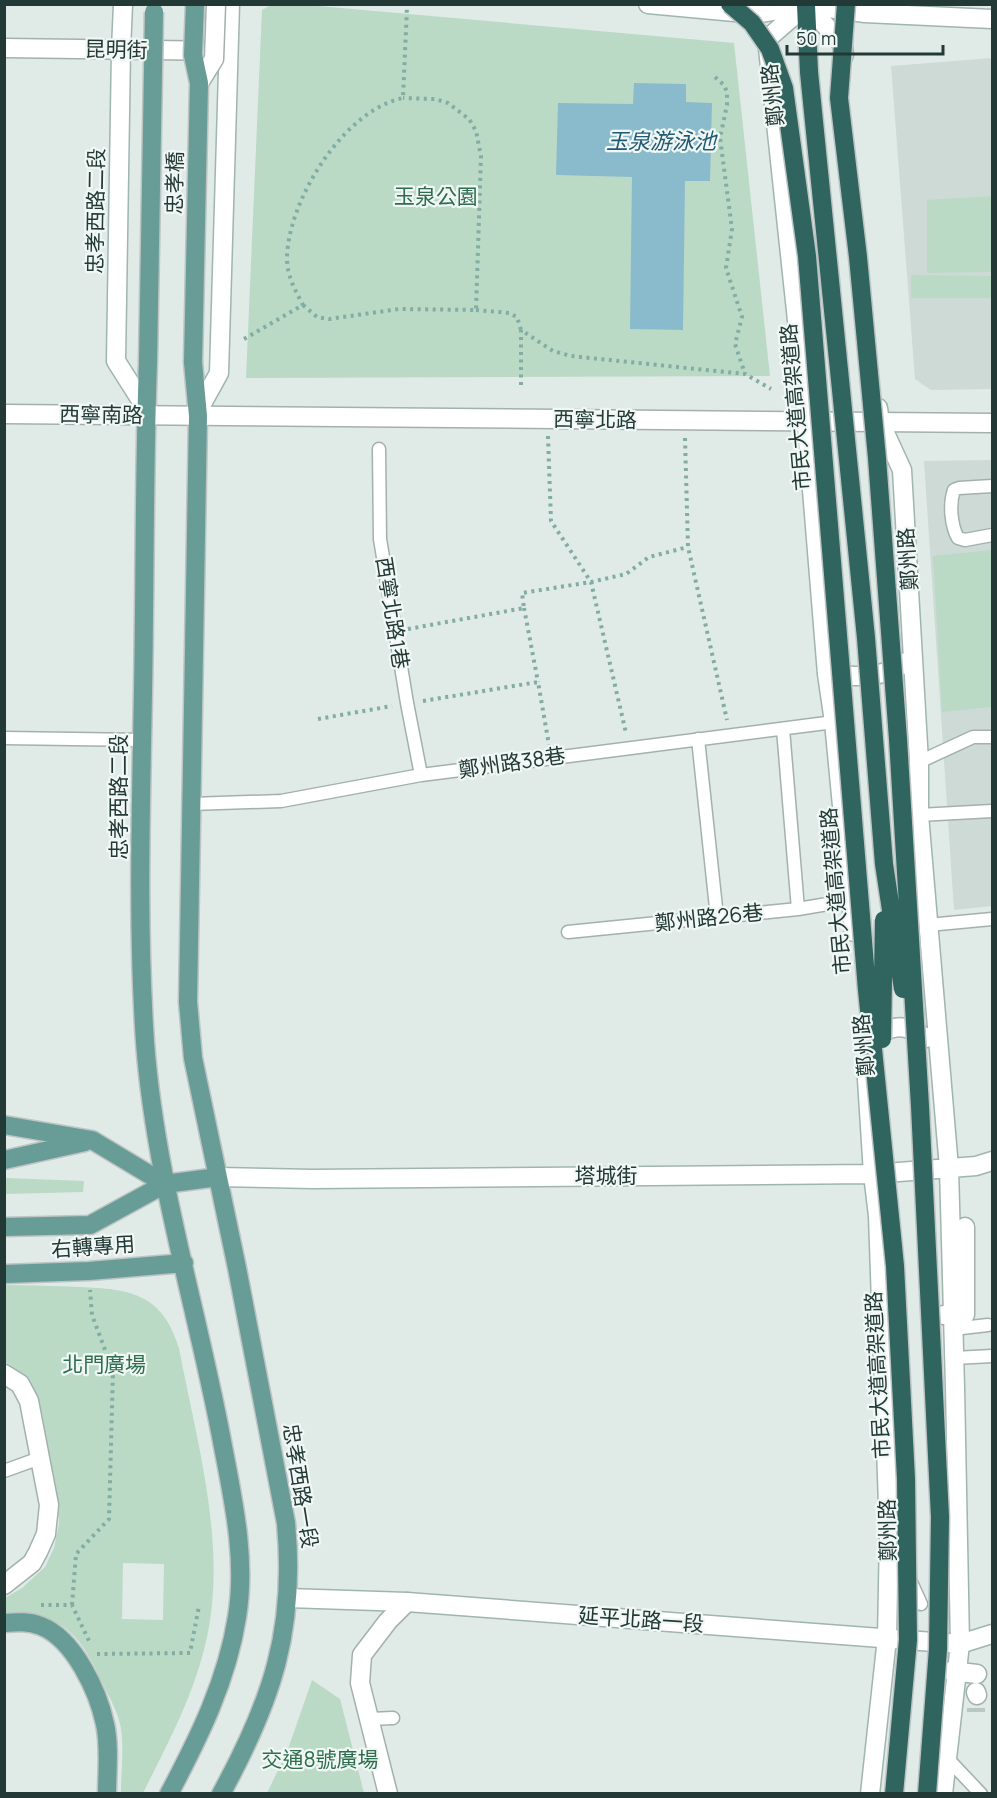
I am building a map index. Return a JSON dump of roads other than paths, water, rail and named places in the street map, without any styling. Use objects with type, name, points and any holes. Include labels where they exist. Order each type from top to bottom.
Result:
[{"type":"highway","name":"市民大道高架道路","points":[[730,4],[752,23],[770,49],[783,88],[805,245],[866,979],[895,1266],[906,1479],[908,1640],[894,1794]]},
{"type":"highway","points":[[806,4],[809,72],[866,638],[884,864],[920,1106]]},
{"type":"highway","points":[[846,4],[839,98],[858,257],[877,458],[898,739],[920,1106],[940,1517],[938,1649],[927,1794]]},
{"type":"highway","points":[[881,1129],[884,864]]},
{"type":"main road","name":"忠孝橋","points":[[195,4],[194,56],[199,83],[193,362],[198,414]]},
{"type":"main road","name":"忠孝橋","points":[[148,362],[154,7]]},
{"type":"main road","name":"忠孝西路二段","points":[[148,362],[141,985],[147,1060],[165,1184]]},
{"type":"main road","points":[[4,1227],[90,1225],[165,1184],[218,1177],[193,1058],[188,1002],[198,414]]},
{"type":"main road","points":[[4,1125],[92,1140],[165,1184],[215,1403],[237,1523],[240,1592],[237,1618],[225,1668],[212,1708],[169,1794]]},
{"type":"main road","points":[[4,1160],[92,1140]]},
{"type":"main road","name":"忠孝西路一段","points":[[218,1177],[286,1523],[290,1562],[283,1634],[274,1674],[261,1715],[221,1794]]},
{"type":"main road","name":"右轉專用","points":[[4,1274],[89,1271],[184,1263]]},
{"type":"main road","points":[[4,1623],[22,1621],[42,1626],[67,1644],[77,1658],[92,1687],[105,1723],[108,1746],[107,1794]]},
{"type":"street","name":"忠孝西路二段","points":[[123,4],[116,361],[148,413]]},
{"type":"street","points":[[199,83],[214,59],[216,4]]},
{"type":"street","points":[[198,414],[219,373],[230,4]]},
{"type":"street","points":[[648,4],[756,14],[806,4],[865,13],[993,19]]},
{"type":"street","name":"鄭州路","points":[[870,1794],[887,1638],[889,1534],[878,1216],[834,722],[827,674],[802,367],[767,39],[806,4],[843,45],[872,363],[880,422],[902,470],[914,656],[919,815],[949,1168],[948,1322],[954,1358],[960,1644],[944,1794]]},
{"type":"street","name":"昆明街","points":[[4,48],[228,51]]},
{"type":"street","name":"西寧南路","points":[[4,414],[198,414]]},
{"type":"street","name":"西寧北路","points":[[198,414],[806,423],[993,423]]},
{"type":"street","points":[[827,674],[853,677],[876,674],[899,667],[914,656]]},
{"type":"street","points":[[867,1073],[868,1049],[879,1034],[895,1026],[915,1030],[940,1052]]},
{"type":"street","name":"塔城街","points":[[218,1177],[313,1179],[873,1174],[976,1166],[993,1161]]},
{"type":"street","points":[[948,1322],[965,1315],[965,1227]]},
{"type":"street","points":[[4,1374],[20,1384],[26,1392],[49,1505],[46,1534],[32,1563],[4,1585]]},
{"type":"street","name":"延平北路一段","points":[[288,1598],[407,1602],[960,1644],[993,1634]]},
{"type":"street","points":[[388,1794],[360,1683],[362,1655],[388,1621],[407,1602]]},
{"type":"street","points":[[951,1671],[977,1690]]},
{"type":"lane","name":"西寧北路1巷","points":[[379,449],[380,539],[421,775]]},
{"type":"lane","points":[[993,486],[959,488],[954,490],[951,498],[954,531],[958,538],[964,540],[993,535]]},
{"type":"lane","name":"鄭州路38巷","points":[[191,804],[281,801],[421,775],[834,722]]},
{"type":"lane","points":[[783,729],[798,909]]},
{"type":"lane","points":[[919,762],[973,737],[993,737]]},
{"type":"lane","points":[[4,738],[142,740]]},
{"type":"lane","points":[[698,739],[717,917]]},
{"type":"lane","points":[[919,815],[993,811]]},
{"type":"lane","points":[[862,1023],[890,956],[886,898]]},
{"type":"lane","name":"鄭州路26巷","points":[[568,932],[798,909],[850,900]]},
{"type":"lane","points":[[928,925],[993,919]]},
{"type":"lane","points":[[890,956],[935,1011]]},
{"type":"lane","points":[[948,1322],[988,1324]]},
{"type":"lane","points":[[954,1358],[993,1356]]},
{"type":"lane","points":[[929,1452],[955,1387]]},
{"type":"lane","points":[[4,1471],[40,1458]]},
{"type":"lane","points":[[889,1534],[921,1605]]},
{"type":"lane","points":[[370,1719],[393,1718]]},
{"type":"lane","points":[[947,1758],[981,1794]]},
{"type":"water","name":"玉泉游泳池","points":[[634,83],[686,84],[686,102],[712,103],[710,181],[685,181],[683,330],[630,329],[632,177],[556,175],[558,103],[633,104]]},
{"type":"park label","name":"玉泉公園","points":[[436,197]]},
{"type":"park label","name":"北門廣場","points":[[104,1365]]},
{"type":"park label","name":"交通8號廣場","points":[[320,1760]]}]
